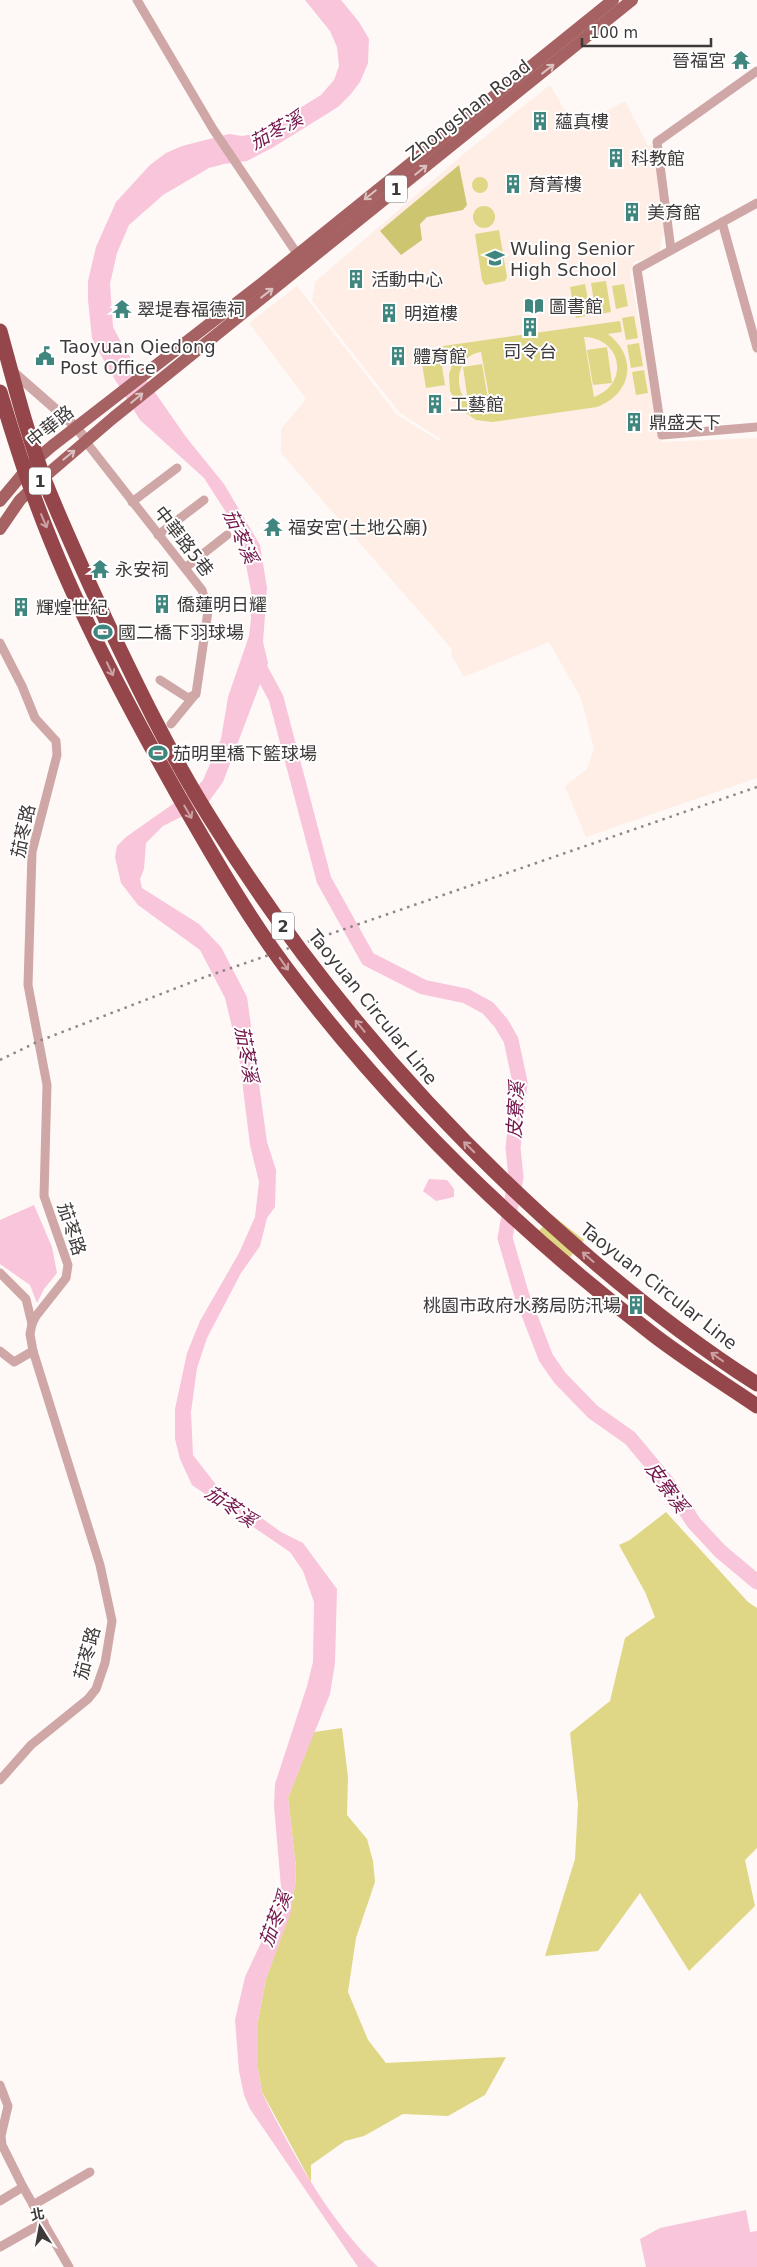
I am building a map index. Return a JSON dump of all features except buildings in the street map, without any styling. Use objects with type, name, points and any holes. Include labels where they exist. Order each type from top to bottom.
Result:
[{"type":"highway","name":"Taoyuan Circular Line","points":[[0,331],[45,482],[80,564],[134,680],[162,736],[210,819],[312,968],[390,1062],[441,1119],[492,1170],[618,1283],[674,1326],[757,1384]]},
{"type":"highway","name":"2","points":[[0,392],[32,492],[66,573],[118,686],[198,830],[248,913],[295,980],[364,1064],[486,1191],[603,1296],[658,1339],[757,1406]]},
{"type":"main road","name":"Zhongshan Road","points":[[113,418],[300,258],[613,0]]},
{"type":"main road","name":"Zhongshan Road","points":[[105,406],[300,258],[632,0]]},
{"type":"main road","name":"中華路","points":[[0,501],[31,464],[105,406]]},
{"type":"main road","name":"中華路","points":[[0,529],[20,500],[113,418]]},
{"type":"street","points":[[137,0],[213,129],[300,258]]},
{"type":"street","points":[[671,250],[657,142],[757,71]]},
{"type":"street","points":[[757,202],[637,269],[662,435],[757,427]]},
{"type":"street","points":[[722,222],[757,345]]},
{"type":"street","points":[[0,359],[76,427],[87,441]]},
{"type":"street","name":"中華路5巷","points":[[87,441],[132,502],[202,590],[208,611],[196,694]]},
{"type":"street","points":[[132,502],[177,468]]},
{"type":"street","points":[[158,535],[204,500]]},
{"type":"street","points":[[185,568],[227,535]]},
{"type":"street","name":"茄苳路","points":[[0,643],[22,686],[34,718],[56,741],[57,755],[32,852],[28,985],[46,1085],[44,1196],[68,1265],[66,1278],[32,1324],[30,1334],[33,1351],[100,1565],[112,1621],[105,1663],[96,1689],[88,1700],[31,1745],[0,1780]]},
{"type":"street","points":[[160,680],[188,698],[196,694]]},
{"type":"street","points":[[171,724],[196,694]]},
{"type":"street","points":[[0,1273],[26,1300],[32,1324]]},
{"type":"street","points":[[0,1351],[14,1362],[33,1351]]},
{"type":"street","points":[[0,2086],[8,2106],[1,2136],[2,2153],[69,2267]]},
{"type":"street","points":[[33,2204],[90,2172]]},
{"type":"street","points":[[0,2201],[23,2187]]},
{"type":"street","points":[[0,2247],[44,2222]]},
{"type":"shaded area","points":[[550,85],[575,128],[625,101],[648,146],[654,145],[664,230],[659,254],[634,262],[630,274],[662,442],[757,438],[757,778],[586,837],[565,786],[587,769],[594,749],[581,698],[549,642],[464,677],[451,655],[452,649],[281,453],[281,429],[306,399],[249,323],[297,286],[397,415],[438,440],[442,440],[399,412],[312,301],[315,282],[466,152]]},
{"type":"shaded area","points":[[459,165],[467,205],[463,210],[427,217],[420,224],[422,240],[401,255],[380,231]]},
{"type":"shaded area","points":[[480,177],[488,185],[480,193],[472,185]]},
{"type":"shaded area","points":[[484,206],[492,209],[495,217],[492,225],[484,228],[476,225],[473,217],[476,209]]},
{"type":"shaded area","points":[[499,230],[507,277],[505,281],[485,285],[482,280],[475,234]]},
{"type":"shaded area","points":[[606,281],[611,312],[596,315],[591,283]]},
{"type":"shaded area","points":[[585,284],[591,315],[576,318],[570,287]]},
{"type":"shaded area","points":[[624,284],[628,306],[616,309],[612,286]]},
{"type":"shaded area","points":[[634,316],[638,338],[626,340],[622,318]]},
{"type":"shaded area","points":[[620,321],[622,332],[608,334],[618,343],[624,353],[627,374],[624,384],[618,393],[609,401],[597,407],[493,422],[476,420],[459,408],[450,391],[449,374],[455,357],[460,353],[444,354],[443,346]],"holes":[[[584,337],[597,339],[607,345],[617,362],[617,373],[613,382],[605,391],[594,397]],[[481,352],[492,412],[472,407],[461,393],[459,384],[461,367],[472,355]]]},
{"type":"shaded area","points":[[639,343],[643,366],[631,368],[627,345]]},
{"type":"shaded area","points":[[607,347],[612,383],[593,385],[587,350]]},
{"type":"shaded area","points":[[439,348],[445,385],[426,388],[420,352]]},
{"type":"shaded area","points":[[482,364],[488,399],[468,402],[463,367]]},
{"type":"shaded area","points":[[644,370],[648,393],[636,395],[632,372]]},
{"type":"shaded area","points":[[552,1215],[584,1240],[563,1266],[531,1241]]},
{"type":"shaded area","points":[[666,1512],[748,1602],[757,1608],[757,1848],[745,1860],[755,1906],[689,1971],[640,1893],[598,1951],[545,1956],[575,1859],[578,1804],[570,1733],[610,1701],[625,1638],[655,1617],[645,1592],[619,1545],[630,1540]]},
{"type":"shaded area","points":[[342,1728],[348,1777],[347,1815],[367,1839],[373,1861],[375,1882],[356,1938],[348,1992],[368,2040],[386,2063],[506,2057],[485,2095],[448,2116],[403,2114],[364,2136],[345,2141],[311,2165],[311,2182],[262,2092],[258,2069],[258,2021],[266,1979],[290,1912],[295,1886],[296,1868],[288,1798],[314,1732]]},
{"type":"water","name":"茄苳溪","points":[[305,0],[341,0],[359,22],[369,39],[368,63],[360,82],[338,107],[272,148],[247,161],[209,168],[163,195],[129,225],[117,253],[110,284],[113,327],[124,348],[186,437],[224,484],[260,545],[267,588],[263,642],[268,663],[223,782],[207,804],[163,826],[146,843],[144,869],[140,879],[142,888],[199,924],[221,947],[247,997],[267,1142],[276,1170],[275,1207],[267,1218],[260,1246],[241,1273],[207,1338],[197,1368],[191,1412],[193,1455],[217,1486],[281,1532],[303,1543],[337,1589],[335,1663],[330,1694],[288,1798],[296,1868],[295,1886],[291,1912],[266,1979],[258,2021],[258,2069],[262,2092],[267,2103],[316,2190],[345,2230],[378,2267],[358,2267],[250,2109],[244,2095],[239,2071],[235,2020],[245,1977],[278,1906],[281,1887],[274,1806],[275,1784],[313,1662],[314,1602],[303,1571],[290,1552],[192,1485],[180,1459],[175,1439],[175,1409],[187,1353],[200,1321],[239,1253],[255,1217],[259,1182],[250,1145],[239,1056],[225,998],[200,950],[138,905],[121,883],[115,857],[117,846],[126,837],[197,787],[203,780],[221,739],[228,697],[249,636],[251,591],[242,547],[231,520],[204,478],[140,420],[92,338],[88,300],[88,281],[96,247],[116,202],[150,165],[166,153],[182,146],[229,134],[242,136],[259,133],[321,95],[334,80],[339,66],[337,47],[330,31]]},
{"type":"water","points":[[429,1179],[447,1180],[454,1189],[454,1197],[436,1201],[423,1191]]},
{"type":"water","points":[[34,1205],[52,1247],[57,1273],[44,1289],[37,1303],[30,1285],[0,1264],[0,1220]]},
{"type":"water","points":[[746,2210],[750,2232],[757,2231],[757,2267],[646,2267],[640,2239],[660,2228]]},
{"type":"waterway","name":"皮寮溪","points":[[254,657],[276,698],[324,880],[368,959],[423,987],[466,996],[488,1008],[501,1023],[511,1040],[520,1082],[513,1148],[516,1177],[505,1238],[522,1296],[546,1358],[560,1378],[593,1412],[630,1438],[666,1481],[694,1523],[720,1551],[757,1582]]},
{"type":"railway","points":[[0,1060],[39,1041],[205,977],[757,787]]},
{"type":"place","name":"晉福宮","points":[[741,60]]},
{"type":"place","name":"蘊真樓","points":[[540,121]]},
{"type":"place","name":"科教館","points":[[616,158]]},
{"type":"place","name":"育菁樓","points":[[513,184]]},
{"type":"place","name":"美育館","points":[[632,212]]},
{"type":"place","name":"Wuling Senior High School","points":[[495,258]]},
{"type":"place","name":"活動中心","points":[[356,279]]},
{"type":"place","name":"圖書館","points":[[534,306]]},
{"type":"place","name":"翠堤春福德祠","points":[[122,309]]},
{"type":"place","name":"明道樓","points":[[389,313]]},
{"type":"place","name":"司令台","points":[[530,327]]},
{"type":"place","name":"Taoyuan Qiedong Post Office","points":[[45,356]]},
{"type":"place","name":"體育館","points":[[398,356]]},
{"type":"place","name":"工藝館","points":[[435,404]]},
{"type":"place","name":"鼎盛天下","points":[[634,422]]},
{"type":"place","name":"福安宮(土地公廟)","points":[[273,527]]},
{"type":"place","name":"永安祠","points":[[100,569]]},
{"type":"place","name":"僑蓮明日耀","points":[[162,604]]},
{"type":"place","name":"輝煌世紀","points":[[21,607]]},
{"type":"place","name":"國二橋下羽球場","points":[[103,632]]},
{"type":"place","name":"茄明里橋下籃球場","points":[[158,753]]},
{"type":"place","name":"桃園市政府水務局防汛場","points":[[636,1305]]}]
